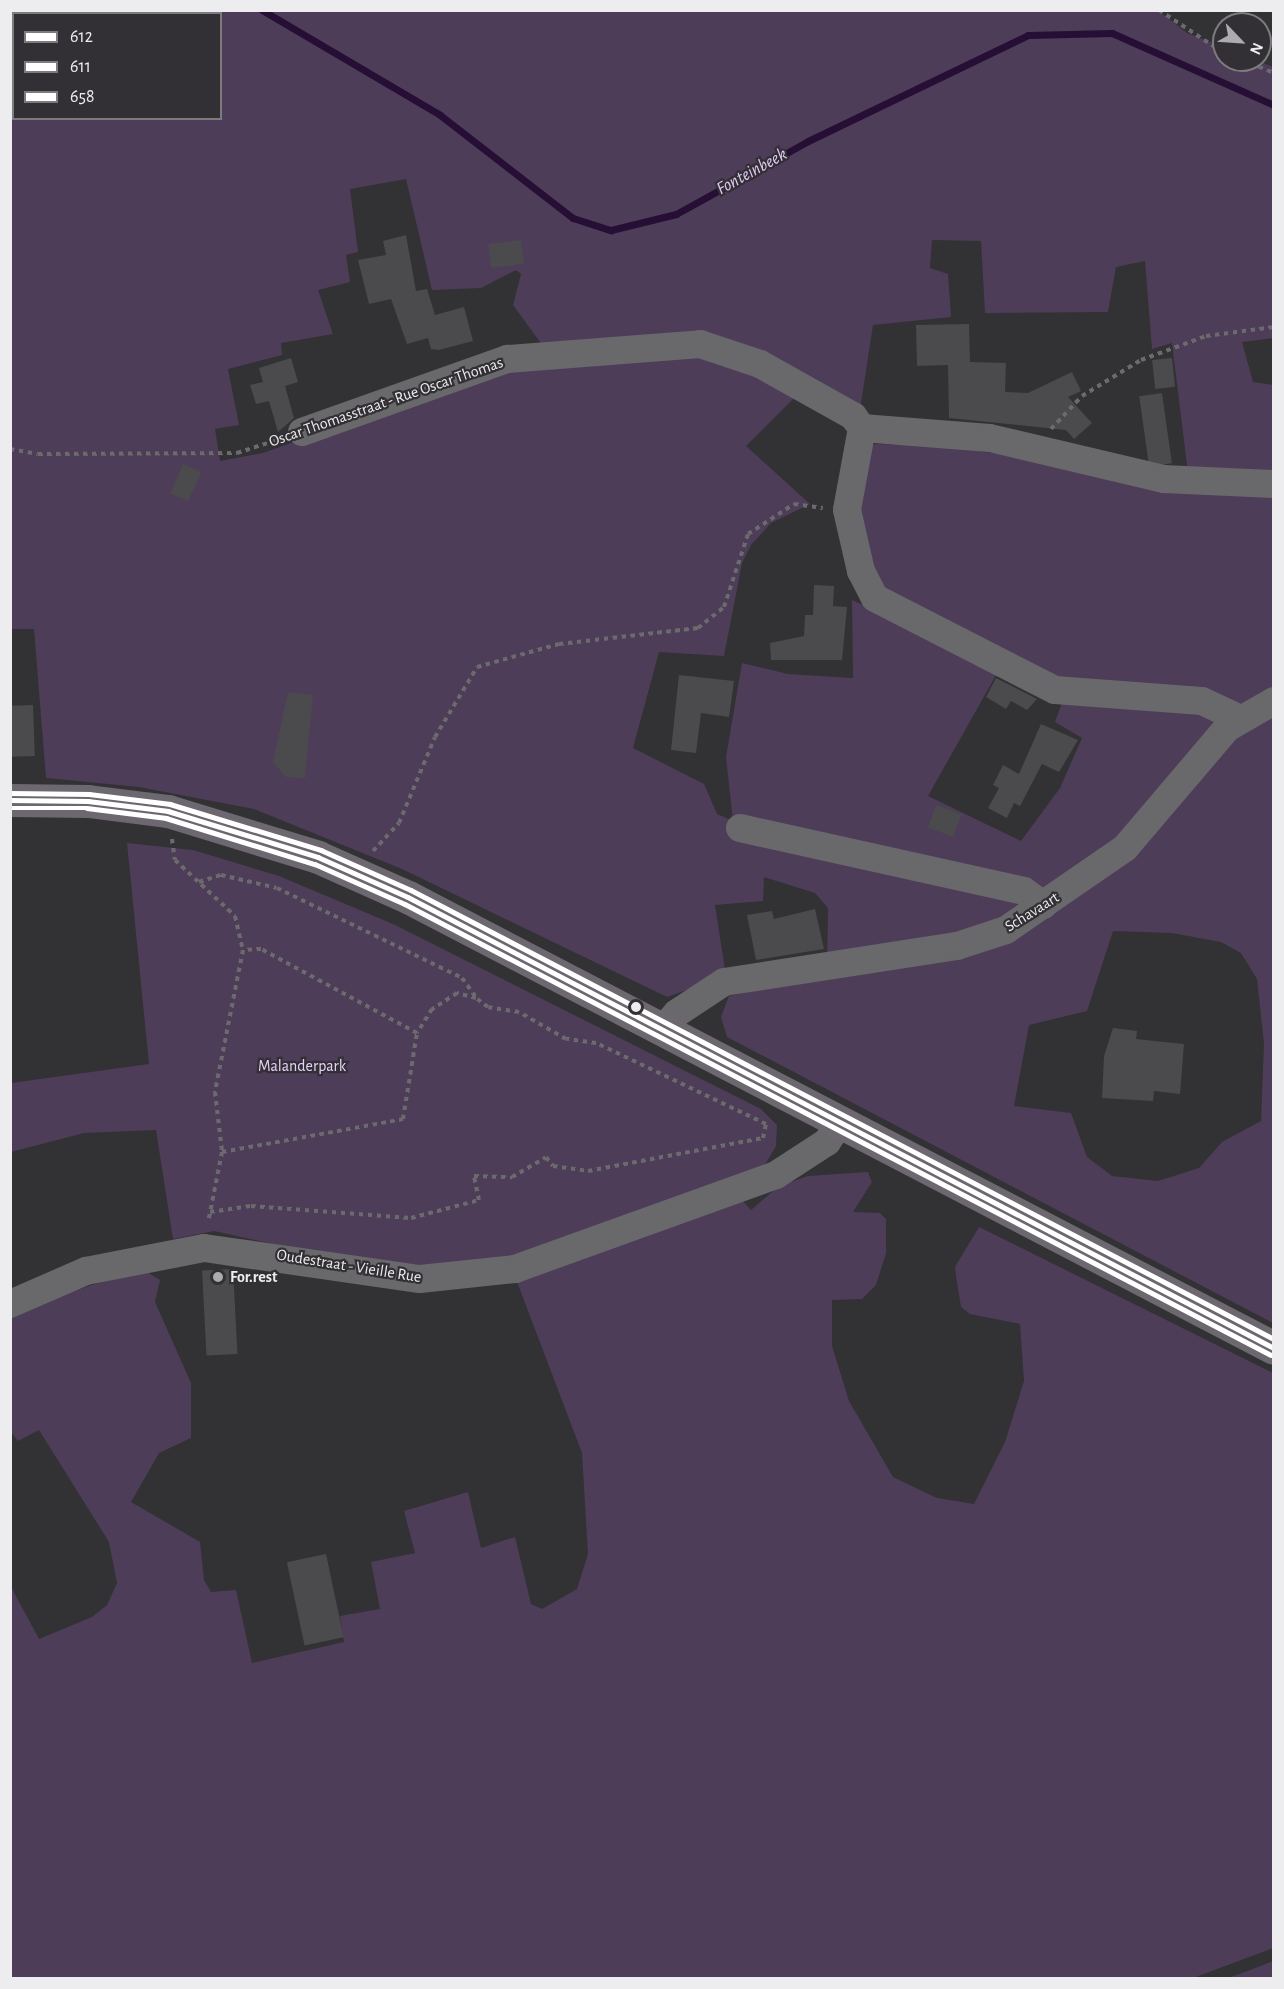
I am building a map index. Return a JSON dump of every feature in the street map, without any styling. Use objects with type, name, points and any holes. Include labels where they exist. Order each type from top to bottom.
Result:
[{"type":"main road","points":[[10,800],[88,801],[168,812],[265,837],[356,873],[663,1029],[1274,1348]]},
{"type":"street","name":"Oscar Thomasstraat - Rue Oscar Thomas","points":[[302,432],[507,359],[677,343],[721,349],[760,364],[854,416],[862,428]]},
{"type":"street","points":[[1238,718],[1202,701],[1055,690],[875,598],[861,571],[847,510],[862,428],[990,438],[1164,479],[1274,484]]},
{"type":"street","name":"Schavaart","points":[[663,1029],[677,1013],[724,982],[957,946],[1006,930],[1125,848],[1238,718],[1274,701]]},
{"type":"street","points":[[740,828],[1024,891],[1043,905]]},
{"type":"street","name":"Oudestraat - Vieille Rue","points":[[10,1304],[86,1271],[204,1248],[420,1279],[515,1269],[776,1175],[827,1142],[840,1123]]},
{"type":"path","points":[[1159,10],[1212,44]]},
{"type":"path","points":[[1044,449],[1052,426],[1065,409],[1141,360],[1206,336],[1274,327]]},
{"type":"path","name":"Oscar Thomasstraat - Rue Oscar Thomas","points":[[10,449],[38,453],[237,453],[302,432]]},
{"type":"path","points":[[356,873],[399,823],[435,737],[477,667],[559,644],[698,628],[724,607],[748,534],[767,519],[794,504],[847,510]]},
{"type":"path","points":[[168,812],[175,860],[235,916],[243,950],[215,1092],[222,1152],[204,1248]]},
{"type":"path","points":[[199,882],[221,875],[277,888],[462,978],[476,998],[488,1007],[519,1012],[566,1039],[596,1043],[766,1124],[763,1138],[588,1171],[554,1166],[546,1157],[512,1177],[474,1176],[479,1200],[411,1218],[251,1206],[210,1212]]},
{"type":"path","points":[[243,950],[261,949],[417,1033]]},
{"type":"path","points":[[222,1152],[403,1119],[417,1033],[432,1009],[457,993],[476,998]]},
{"type":"green space","points":[[1157,10],[1187,33],[1212,42],[1212,72],[1272,72],[1273,67],[1273,338],[1242,342],[1253,382],[1273,385],[1273,477],[1188,473],[1172,343],[1152,349],[1145,261],[1116,267],[1108,312],[985,313],[981,241],[932,240],[930,268],[948,274],[951,317],[873,325],[860,410],[769,362],[701,338],[543,346],[513,305],[521,274],[516,270],[481,288],[432,290],[406,179],[350,189],[358,252],[346,255],[350,282],[318,290],[333,334],[281,343],[282,355],[228,369],[239,425],[215,429],[220,461],[263,453],[503,368],[650,349],[708,350],[768,374],[799,393],[746,446],[810,504],[771,523],[751,545],[742,563],[724,656],[659,652],[633,748],[704,784],[717,814],[733,821],[726,757],[742,663],[788,674],[853,678],[852,600],[1000,668],[928,796],[1021,841],[1060,788],[1082,738],[1055,722],[1064,697],[1090,706],[1098,688],[1050,682],[878,592],[865,570],[853,512],[859,458],[875,444],[944,446],[1029,458],[1163,488],[1273,495],[1273,1323],[727,1037],[721,1017],[729,996],[827,975],[828,908],[815,893],[764,877],[763,901],[715,905],[726,976],[667,997],[402,869],[254,809],[139,787],[46,778],[34,629],[10,629],[10,11]],"holes":[[[1113,931],[1172,933],[1221,942],[1241,953],[1257,979],[1264,1044],[1261,1121],[1222,1142],[1199,1168],[1158,1181],[1112,1176],[1087,1157],[1071,1113],[1014,1106],[1029,1025],[1087,1011]]]},
{"type":"green space","name":"Malanderpark","points":[[127,843],[193,850],[279,876],[393,924],[761,1109],[777,1125],[776,1146],[763,1168],[733,1190],[751,1210],[779,1186],[808,1176],[868,1172],[872,1182],[853,1212],[880,1213],[886,1219],[886,1253],[876,1285],[862,1299],[832,1300],[832,1346],[849,1401],[893,1477],[937,1498],[974,1504],[1005,1442],[1024,1381],[1020,1324],[970,1314],[961,1307],[955,1267],[979,1227],[1273,1373],[1273,1948],[1193,1978],[11,1978],[10,1585],[39,1639],[92,1617],[107,1605],[117,1583],[109,1542],[39,1430],[18,1441],[11,1432],[11,1311],[142,1269],[160,1280],[155,1302],[191,1383],[191,1438],[159,1453],[131,1502],[200,1542],[204,1580],[211,1592],[236,1590],[252,1663],[344,1642],[340,1616],[380,1609],[371,1562],[415,1553],[404,1511],[468,1492],[481,1548],[515,1537],[531,1604],[542,1609],[577,1589],[588,1554],[582,1453],[511,1266],[428,1266],[310,1252],[214,1231],[173,1239],[156,1130],[84,1133],[11,1152],[11,1083],[149,1064]]},
{"type":"green space","points":[[1273,1961],[1273,1978],[1228,1978],[1245,1972]]},
{"type":"building","points":[[406,235],[416,291],[427,289],[435,315],[464,307],[473,341],[439,350],[431,349],[428,338],[407,344],[391,299],[369,304],[358,260],[386,255],[383,241]]},
{"type":"building","points":[[521,240],[524,264],[491,268],[488,244]]},
{"type":"building","points":[[969,324],[970,362],[1006,363],[1005,392],[1028,393],[1072,372],[1081,391],[1068,397],[1092,423],[1074,439],[1066,430],[949,418],[948,365],[917,366],[916,325]]},
{"type":"building","points":[[291,358],[298,382],[285,386],[294,418],[278,432],[269,401],[256,404],[250,385],[263,382],[259,368]]},
{"type":"building","points":[[1172,358],[1175,387],[1155,389],[1152,360]]},
{"type":"building","points":[[1162,393],[1172,463],[1149,467],[1139,396]]},
{"type":"building","points":[[183,464],[201,472],[188,501],[170,493]]},
{"type":"building","points":[[814,585],[834,586],[833,606],[847,607],[842,660],[771,660],[770,643],[804,636],[805,615],[813,615]]},
{"type":"building","points":[[679,675],[734,681],[729,717],[701,713],[696,753],[671,750]]},
{"type":"building","points":[[996,678],[1037,699],[1027,710],[1011,701],[1006,709],[986,697]]},
{"type":"building","points":[[288,692],[313,695],[305,778],[286,777],[273,762]]},
{"type":"building","points":[[33,705],[35,756],[12,757],[10,706]]},
{"type":"building","points":[[1041,724],[1078,740],[1059,772],[1042,764],[1020,806],[1014,803],[1007,818],[988,808],[999,788],[993,785],[1003,765],[1019,774]]},
{"type":"building","points":[[936,805],[961,814],[953,837],[928,828]]},
{"type":"building","points":[[815,909],[824,949],[756,960],[747,915],[772,911],[774,919]]},
{"type":"building","points":[[1113,1028],[1137,1031],[1136,1039],[1184,1044],[1180,1094],[1154,1091],[1153,1101],[1102,1098],[1104,1056]]},
{"type":"building","points":[[233,1269],[237,1354],[206,1356],[202,1271]]},
{"type":"building","points":[[326,1554],[344,1637],[305,1645],[287,1562]]},
{"type":"waterway","name":"Fonteinbeek","points":[[262,10],[440,115],[573,218],[611,230],[676,214],[808,141],[1028,35],[1112,33],[1274,105]]},
{"type":"transit line","name":"658","points":[[10,793],[89,794],[170,804],[321,850],[411,890],[1274,1339]]},
{"type":"transit line","name":"612","points":[[10,800],[88,801],[168,811],[318,857],[408,897],[1274,1348]]},
{"type":"transit line","name":"611","points":[[10,808],[87,808],[166,818],[315,864],[405,904],[1271,1355]]},
{"type":"place","name":"For.rest","points":[[218,1277]]}]
